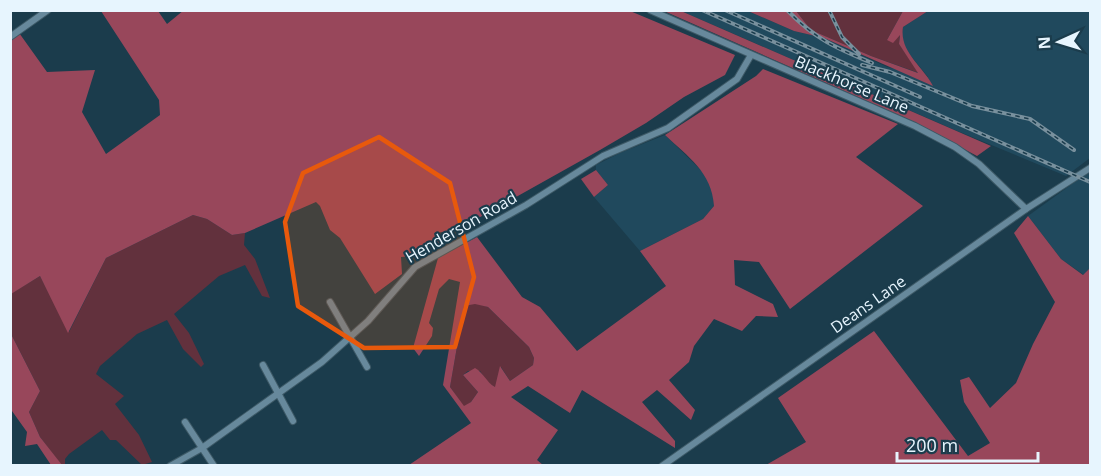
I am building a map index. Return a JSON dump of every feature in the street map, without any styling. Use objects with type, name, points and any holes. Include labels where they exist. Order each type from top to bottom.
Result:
[{"type":"street","points":[[10,37],[48,10]]},
{"type":"street","name":"Blackhorse Lane","points":[[650,10],[915,126],[955,147],[979,164],[1026,209]]},
{"type":"street","name":"Henderson Road","points":[[170,465],[202,448],[322,362],[378,311],[415,267],[526,205],[603,156],[668,128],[737,79],[751,55]]},
{"type":"street","name":"Deans Lane","points":[[662,465],[1026,209],[1090,168]]},
{"type":"street","points":[[330,302],[367,367]]},
{"type":"street","points":[[263,365],[293,421]]},
{"type":"street","points":[[185,422],[214,465]]},
{"type":"highlighted area","points":[[379,137],[450,183],[474,277],[455,347],[364,348],[298,306],[285,222],[303,173]]},
{"type":"shaded area","points":[[184,10],[630,11],[735,55],[725,75],[684,97],[646,123],[457,230],[435,233],[442,241],[426,255],[401,257],[402,274],[375,294],[340,238],[330,230],[316,202],[245,233],[232,235],[207,219],[193,215],[106,258],[68,333],[40,276],[11,294],[10,35],[17,30],[47,72],[95,70],[82,112],[106,154],[160,115],[159,100],[101,11],[158,11],[167,24]]},
{"type":"shaded area","points":[[664,11],[681,11],[991,146],[977,156],[910,120]]},
{"type":"shaded area","points":[[681,11],[748,11],[794,31],[824,38],[887,67],[928,77],[906,50],[901,38],[903,27],[928,11],[1090,11],[1090,158],[1066,176]]},
{"type":"shaded area","points":[[748,11],[796,11],[811,30],[918,73],[899,44],[900,35],[893,43],[887,40],[903,11],[928,11],[903,27],[903,36],[908,51],[933,86],[824,38],[794,31]]},
{"type":"shaded area","points":[[796,11],[903,11],[887,40],[900,34],[899,44],[919,73],[871,56],[811,30]]},
{"type":"shaded area","points":[[763,69],[898,124],[856,157],[923,206],[790,309],[759,262],[734,260],[735,285],[773,304],[778,317],[756,316],[742,331],[714,319],[694,346],[689,362],[669,380],[695,410],[691,420],[657,390],[642,402],[675,441],[675,448],[582,390],[570,413],[528,386],[511,397],[558,430],[537,460],[543,465],[409,465],[471,423],[443,385],[460,282],[449,279],[439,289],[429,323],[433,328],[432,336],[419,356],[413,348],[438,258],[477,237],[522,297],[540,307],[577,351],[666,286],[640,251],[703,219],[714,206],[704,174],[665,135],[756,76]],"holes":[[[475,304],[488,307],[529,347],[534,358],[533,365],[510,381],[500,366],[495,387],[475,368],[463,375],[478,392],[471,402],[464,406],[450,387],[464,306]]]},
{"type":"shaded area","points":[[665,135],[704,173],[713,190],[714,206],[703,219],[640,251],[594,197],[608,185],[596,170],[596,165]]},
{"type":"shaded area","points":[[596,170],[608,185],[594,197],[581,179]]},
{"type":"shaded area","points":[[1090,171],[1090,268],[1084,275],[1061,259],[1028,216]]},
{"type":"shaded area","points":[[193,215],[207,219],[232,235],[245,233],[244,245],[255,259],[270,298],[262,296],[245,265],[219,276],[174,314],[189,333],[204,364],[201,367],[183,349],[167,320],[137,334],[100,366],[96,374],[124,396],[115,404],[139,435],[152,462],[142,465],[116,440],[110,440],[102,430],[69,454],[65,459],[65,465],[62,466],[40,437],[29,412],[40,391],[11,334],[10,294],[40,276],[69,332],[106,258]]},
{"type":"shaded area","points":[[1028,216],[1061,259],[1083,275],[1090,268],[1090,465],[766,465],[806,442],[778,398],[874,331],[968,456],[990,443],[964,402],[960,380],[969,377],[990,408],[1016,383],[1055,302],[1014,233]]},
{"type":"shaded area","points":[[475,303],[488,307],[529,347],[534,358],[533,365],[510,381],[501,367],[496,388],[487,382],[480,371],[468,371],[463,375],[478,392],[464,407],[450,387],[464,306]]},
{"type":"shaded area","points":[[11,334],[40,391],[29,412],[40,437],[62,465],[51,465],[37,444],[25,446],[27,432],[11,411]]},
{"type":"railway","points":[[702,10],[1090,182]]},
{"type":"railway","points":[[725,10],[920,97]]},
{"type":"railway","points":[[787,10],[826,42],[872,63]]},
{"type":"railway","points":[[829,10],[842,37],[859,54]]},
{"type":"railway","points":[[862,65],[890,72],[972,106],[1030,119],[1074,150]]}]
